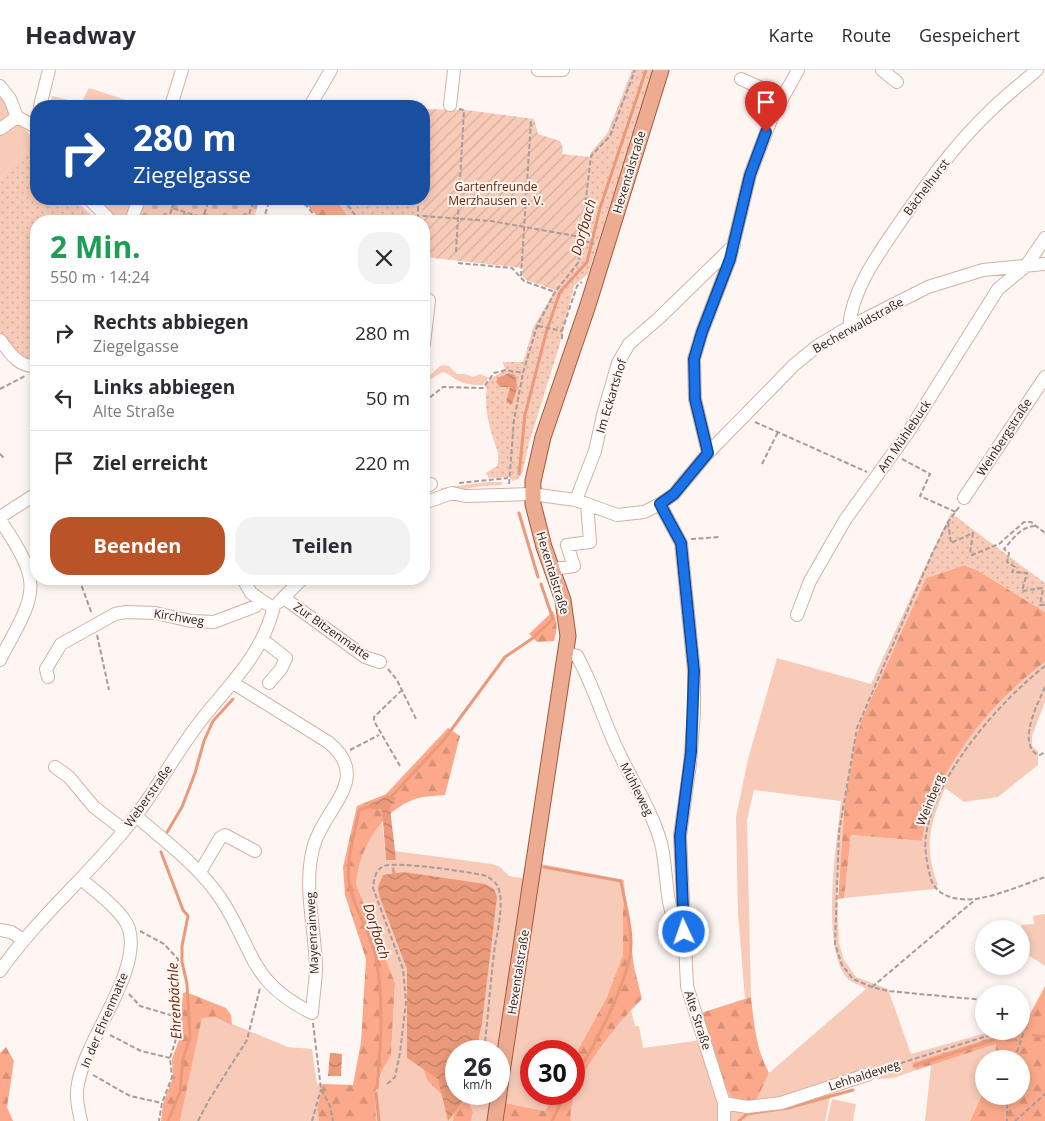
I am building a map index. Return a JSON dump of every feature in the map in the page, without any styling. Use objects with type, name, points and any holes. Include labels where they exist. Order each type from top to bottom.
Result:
[{"type":"main road","name":"Hexentalstraße","points":[[507,1040],[567,653],[568,623],[553,569],[544,547],[531,494],[542,437],[588,305],[661,70]]},
{"type":"main road","name":"Hexentalstraße","points":[[495,1121],[497,1105]]},
{"type":"street","points":[[42,100],[50,70]]},
{"type":"street","points":[[173,100],[182,70]]},
{"type":"street","points":[[314,100],[331,70]]},
{"type":"street","points":[[450,105],[454,70]]},
{"type":"street","points":[[430,507],[434,508],[465,496],[509,488],[531,494],[582,502],[606,512],[625,515],[644,512],[674,494],[708,453],[695,399],[694,359],[734,245],[750,175],[772,117],[798,70]]},
{"type":"street","points":[[882,70],[897,82]]},
{"type":"street","name":"Bächelhurst","points":[[849,327],[861,288],[875,258],[926,185],[964,138],[992,109],[1037,70]]},
{"type":"street","points":[[741,79],[782,97]]},
{"type":"street","points":[[0,86],[17,117],[30,125]]},
{"type":"street","points":[[0,129],[17,117]]},
{"type":"street","points":[[95,205],[105,215]]},
{"type":"street","points":[[1026,266],[1045,238]]},
{"type":"street","name":"Im Eckartshof","points":[[582,502],[618,363],[629,344],[658,319],[734,245]]},
{"type":"street","name":"Becherwaldstraße","points":[[708,453],[794,364],[816,347],[849,327],[928,287],[983,270],[1045,264]]},
{"type":"street","name":"Am Mühlebuck","points":[[797,615],[810,581],[845,520],[909,431],[998,288],[1026,266]]},
{"type":"street","points":[[0,340],[16,361],[30,365]]},
{"type":"street","name":"Weinbergstraße","points":[[964,498],[1045,377]]},
{"type":"street","points":[[430,501],[452,493],[465,496]]},
{"type":"street","points":[[30,498],[0,519],[28,570],[30,580]]},
{"type":"street","points":[[553,569],[574,566],[567,545],[590,542],[582,502]]},
{"type":"street","name":"Alte Straße","points":[[660,504],[681,543],[694,671],[693,722],[680,836],[683,937],[687,986],[722,1097],[724,1121]]},
{"type":"street","points":[[0,660],[29,600],[31,585]]},
{"type":"street","points":[[246,585],[251,593],[260,601],[274,606],[296,585]]},
{"type":"street","name":"Zur Bitzenmatte","points":[[284,598],[365,657],[380,662]]},
{"type":"street","name":"Kirchweg","points":[[48,677],[46,669],[61,644],[75,634],[115,614],[126,612],[156,613],[191,621],[214,622],[256,606],[260,601]]},
{"type":"street","name":"Weberstraße","points":[[0,971],[22,939],[82,879],[136,816],[191,734],[252,659],[263,640],[274,606]]},
{"type":"street","points":[[263,640],[286,658],[281,669],[270,684]]},
{"type":"street","name":"Mühleweg","points":[[567,653],[577,656],[590,679],[617,748],[640,789],[652,816],[661,844],[676,926],[683,937]]},
{"type":"street","points":[[233,683],[328,742],[342,754]]},
{"type":"street","name":"Mayenrainweg","points":[[312,1013],[316,970],[309,902],[310,864],[318,833],[343,794],[348,777],[347,764],[342,754]]},
{"type":"street","points":[[55,767],[69,778],[94,807],[124,830]]},
{"type":"street","points":[[136,816],[200,872],[221,900],[251,960],[262,977],[294,1004],[312,1013]]},
{"type":"street","points":[[200,872],[220,838],[225,835],[255,851]]},
{"type":"street","points":[[82,879],[110,904],[129,927]]},
{"type":"street","name":"In der Ehrenmatte","points":[[81,1121],[76,1090],[128,961],[131,943],[129,927]]},
{"type":"street","points":[[0,930],[11,932],[22,939]]},
{"type":"street","name":"Lehhaldeweg","points":[[722,1097],[747,1107],[781,1103],[869,1074]]},
{"type":"path","points":[[582,237],[591,156],[610,136],[635,70]]},
{"type":"path","points":[[450,105],[464,110],[456,252]]},
{"type":"path","points":[[520,276],[531,120]]},
{"type":"path","points":[[170,215],[173,205]]},
{"type":"path","points":[[306,205],[314,215]]},
{"type":"path","points":[[172,208],[190,215]]},
{"type":"path","points":[[430,217],[524,226],[582,237],[586,241],[596,244]]},
{"type":"path","points":[[509,488],[508,478],[511,469],[514,420],[523,373],[537,326],[555,292],[578,263],[586,241]]},
{"type":"path","points":[[458,263],[512,268],[524,281],[555,292]]},
{"type":"path","points":[[537,326],[562,331]]},
{"type":"path","points":[[0,389],[24,377],[30,369]]},
{"type":"path","points":[[430,397],[443,387],[483,388],[494,373],[506,370],[523,373]]},
{"type":"path","points":[[762,425],[855,466]]},
{"type":"path","points":[[762,464],[778,432]]},
{"type":"path","points":[[0,454],[4,458]]},
{"type":"path","points":[[902,459],[930,474],[920,496],[956,512]]},
{"type":"path","points":[[452,483],[508,478]]},
{"type":"path","points":[[509,488],[517,482]]},
{"type":"path","points":[[964,498],[948,522],[863,709],[852,745],[842,808],[835,891],[835,944],[842,965],[852,979],[872,987],[888,991],[975,999]]},
{"type":"path","points":[[948,522],[951,543],[973,533],[970,553],[972,555],[999,544],[1024,522],[1036,526],[1045,533]]},
{"type":"path","points":[[1036,526],[1027,526],[1022,529],[1004,549],[1009,553],[1007,562],[1015,567],[1012,572],[1027,573],[1022,591],[1044,588],[1040,605],[1045,605]]},
{"type":"path","points":[[691,538],[720,537]]},
{"type":"path","points":[[82,585],[87,594],[95,625],[109,690]]},
{"type":"path","points":[[380,662],[391,672],[417,720]]},
{"type":"path","name":"Weinberg","points":[[1045,666],[1012,695],[956,762],[929,820],[925,841],[928,870],[935,888],[943,895],[976,898],[1045,877]]},
{"type":"path","points":[[1045,687],[1032,724],[1029,744],[1034,753],[1040,755],[1045,752]]},
{"type":"path","points":[[400,766],[380,734],[374,717],[401,691]]},
{"type":"path","points":[[342,754],[380,734]]},
{"type":"path","points":[[388,1084],[394,1077],[400,1053],[406,1002],[403,970],[373,888],[374,878],[378,870],[384,866],[397,864],[474,874],[487,877],[497,883],[500,895],[499,921],[485,1040]]},
{"type":"path","points":[[872,987],[976,898]]},
{"type":"path","points":[[129,927],[164,944],[178,959],[179,982],[176,1039],[170,1058],[172,1077],[162,1103],[160,1121]]},
{"type":"path","points":[[198,1121],[247,1040],[262,977]]},
{"type":"path","points":[[120,984],[140,1006],[177,1017]]},
{"type":"path","points":[[312,1013],[321,1089],[330,1106],[332,1121]]},
{"type":"path","points":[[100,1029],[141,1051],[170,1058]]},
{"type":"path","name":"Lehhaldeweg","points":[[869,1074],[975,1040]]},
{"type":"path","points":[[83,1070],[130,1096],[162,1103]]},
{"type":"path","points":[[312,1121],[321,1089]]},
{"type":"path","points":[[1015,1121],[1045,1094]]},
{"type":"path","points":[[1007,1105],[1007,1121]]},
{"type":"green space","points":[[632,70],[653,70],[588,274],[574,286],[559,347],[529,443],[523,471],[518,479],[513,481],[509,477],[489,478],[486,473],[497,466],[498,458],[488,418],[487,388],[485,386],[490,379],[505,370],[503,362],[523,362],[534,326],[555,290],[560,271],[567,273],[575,263],[579,250],[590,154],[608,132]]},
{"type":"green space","points":[[89,88],[126,100],[83,100]]},
{"type":"green space","points":[[0,89],[9,109],[8,117],[0,123]]},
{"type":"green space","points":[[52,96],[69,100],[51,100]]},
{"type":"green space","name":"Gartenfreunde Merzhausen e. V.","points":[[430,109],[466,110],[534,119],[538,134],[560,141],[563,148],[562,154],[590,157],[579,250],[575,263],[567,273],[560,272],[555,290],[526,280],[522,275],[523,268],[430,258],[430,215],[422,215],[422,205],[430,205]]},
{"type":"green space","points":[[13,124],[21,125],[30,135],[30,146],[0,178],[0,135]]},
{"type":"green space","points":[[30,146],[30,205],[81,205],[91,215],[30,215],[30,358],[20,356],[0,332],[0,178]]},
{"type":"green space","points":[[100,205],[133,205],[130,215],[111,215]]},
{"type":"green space","points":[[143,205],[258,205],[255,215],[139,215]]},
{"type":"green space","points":[[307,205],[340,205],[347,215],[316,215]]},
{"type":"green space","points":[[340,205],[422,205],[423,215],[347,215]]},
{"type":"green space","points":[[440,366],[449,366],[457,374],[473,377],[480,374],[489,378],[483,385],[465,383],[446,373],[441,373],[430,379],[430,375]]},
{"type":"green space","points":[[502,482],[502,485],[482,486],[441,493],[441,488]]},
{"type":"green space","points":[[951,513],[1045,583],[1045,612],[977,570],[965,565],[926,578],[921,575]]},
{"type":"green space","points":[[964,565],[977,570],[1045,612],[1045,662],[1004,697],[967,741],[951,765],[938,790],[928,815],[922,841],[851,835],[844,898],[838,899],[845,801],[856,738],[863,717],[926,578]]},
{"type":"green space","points":[[921,575],[926,578],[863,717],[837,891],[839,943],[844,960],[856,977],[888,989],[911,1054],[975,1036],[975,1040],[984,1040],[913,1063],[916,1070],[894,1078],[876,1079],[874,1070],[854,1076],[856,1085],[831,1093],[825,1121],[571,1121],[572,1105],[585,1105],[585,1073],[601,1047],[631,1010],[635,1026],[639,1026],[643,1048],[695,1041],[709,1037],[756,1101],[769,1073],[866,989],[847,978],[839,963],[834,943],[832,893],[841,801],[754,790],[747,820],[751,997],[745,999],[738,913],[736,817],[748,759],[777,658],[871,684]]},
{"type":"green space","points":[[553,611],[556,619],[554,641],[537,642],[529,634]]},
{"type":"green space","points":[[1045,662],[1045,702],[1032,736],[1032,746],[1038,751],[1038,765],[998,797],[964,802],[945,788],[935,813],[930,835],[933,871],[938,885],[935,889],[844,898],[851,835],[922,841],[928,815],[938,790],[951,765],[967,741],[1004,697]]},
{"type":"green space","points":[[448,728],[460,736],[445,795],[418,798],[393,811],[375,832],[362,857],[358,870],[356,884],[395,983],[391,1055],[382,1071],[376,1088],[376,1121],[319,1121],[317,1109],[323,1084],[353,1085],[361,1042],[366,959],[345,895],[343,867],[357,806],[386,794]]},
{"type":"green space","points":[[382,822],[386,860],[395,860],[395,851],[492,864],[500,867],[509,876],[522,878],[527,861],[624,880],[626,903],[623,907],[623,955],[619,970],[607,997],[583,1040],[520,1040],[520,1105],[548,1105],[545,1111],[510,1104],[510,1040],[445,1040],[445,1105],[454,1105],[453,1121],[376,1121],[374,1098],[382,1071],[391,1055],[395,983],[356,884],[361,860],[368,842]]},
{"type":"green space","points":[[626,903],[634,967],[642,999],[607,1039],[585,1073],[585,1040],[583,1040],[607,997],[623,955],[623,907]]},
{"type":"green space","points":[[1045,914],[1045,966],[1030,956],[1030,924],[1034,924],[1033,916]]},
{"type":"green space","points":[[1045,986],[1045,1121],[970,1121],[977,1105],[1030,1105],[1030,1050],[996,1050],[996,1044],[916,1070],[912,1063],[984,1040],[1030,1040],[1030,1014]]},
{"type":"green space","points":[[186,992],[226,1008],[231,1015],[232,1025],[215,1017],[202,1018],[180,1121],[161,1121],[163,1104],[173,1077],[172,1059],[179,1040],[183,993]]},
{"type":"green space","points":[[751,997],[758,1046],[769,1073],[756,1101],[732,1098],[725,1086],[701,1013]]},
{"type":"green space","points":[[202,1017],[215,1017],[288,1047],[312,1049],[317,1084],[323,1084],[317,1109],[319,1121],[180,1121]]},
{"type":"green space","points":[[996,1044],[996,1050],[977,1050]]},
{"type":"green space","points":[[6,1047],[14,1061],[7,1107],[13,1121],[0,1121],[0,1053]]},
{"type":"green space","points":[[416,1049],[445,1082],[445,1097],[428,1081]]},
{"type":"green space","points":[[975,1051],[975,1105],[977,1105],[970,1121],[925,1121],[931,1065]]},
{"type":"green space","points":[[832,1099],[856,1104],[853,1121],[827,1121]]},
{"type":"green space","points":[[510,1104],[545,1111],[548,1105],[572,1105],[571,1121],[504,1121],[505,1105]]},
{"type":"green space","points":[[470,1105],[505,1105],[504,1121],[471,1121],[473,1112]]},
{"type":"green space","points":[[470,1105],[473,1112],[471,1121],[453,1121],[454,1106]]},
{"type":"water","points":[[509,373],[515,375],[517,383],[516,394],[511,405],[506,402],[510,387],[500,387],[496,382],[498,378]]},
{"type":"water","points":[[389,795],[396,798],[390,808],[396,860],[386,860],[382,809],[372,810],[369,804]]},
{"type":"water","points":[[404,872],[485,884],[494,889],[497,897],[478,1040],[445,1040],[445,1105],[460,1105],[448,1121],[438,1079],[407,1058],[407,969],[380,898],[378,887],[383,875]]},
{"type":"water","points":[[330,1053],[342,1054],[341,1076],[328,1076]]},
{"type":"waterway","name":"Dorfbach","points":[[519,474],[525,415],[546,333],[560,292],[587,262],[600,208],[646,70]]},
{"type":"waterway","name":"Dorfbach","points":[[519,513],[538,577]]},
{"type":"waterway","name":"Dorfbach","points":[[391,797],[443,741],[505,657],[533,638],[553,619],[541,584]]},
{"type":"waterway","name":"Ehrenbächle","points":[[166,834],[182,807],[195,773],[204,741],[213,721],[233,699]]},
{"type":"waterway","name":"Dorfbach","points":[[374,805],[359,810],[348,873],[354,901],[374,948],[379,974],[381,1023],[377,1088]]},
{"type":"waterway","name":"Ehrenbächle","points":[[161,852],[183,910],[188,916],[182,946],[182,962],[187,984],[190,1038],[183,1058],[180,1092],[168,1121]]},
{"type":"waterway","points":[[544,867],[621,881],[630,927],[630,957],[610,1012],[585,1060]]},
{"type":"waterway","name":"Dorfbach","points":[[393,869],[395,877]]},
{"type":"waterway","points":[[1033,1035],[1045,1037]]},
{"type":"waterway","points":[[914,1066],[993,1040]]},
{"type":"waterway","points":[[739,1121],[747,1114],[788,1108],[853,1090]]},
{"type":"waterway","name":"Dorfbach","points":[[376,1093],[379,1121]]},
{"type":"waterway","points":[[552,1121],[560,1105]]},
{"type":"route","points":[[684,932],[680,836],[690,764],[694,713],[694,671],[686,576],[681,543],[660,504],[674,494],[708,453],[697,415],[694,359],[702,332],[730,259],[750,175],[766,132]]}]
